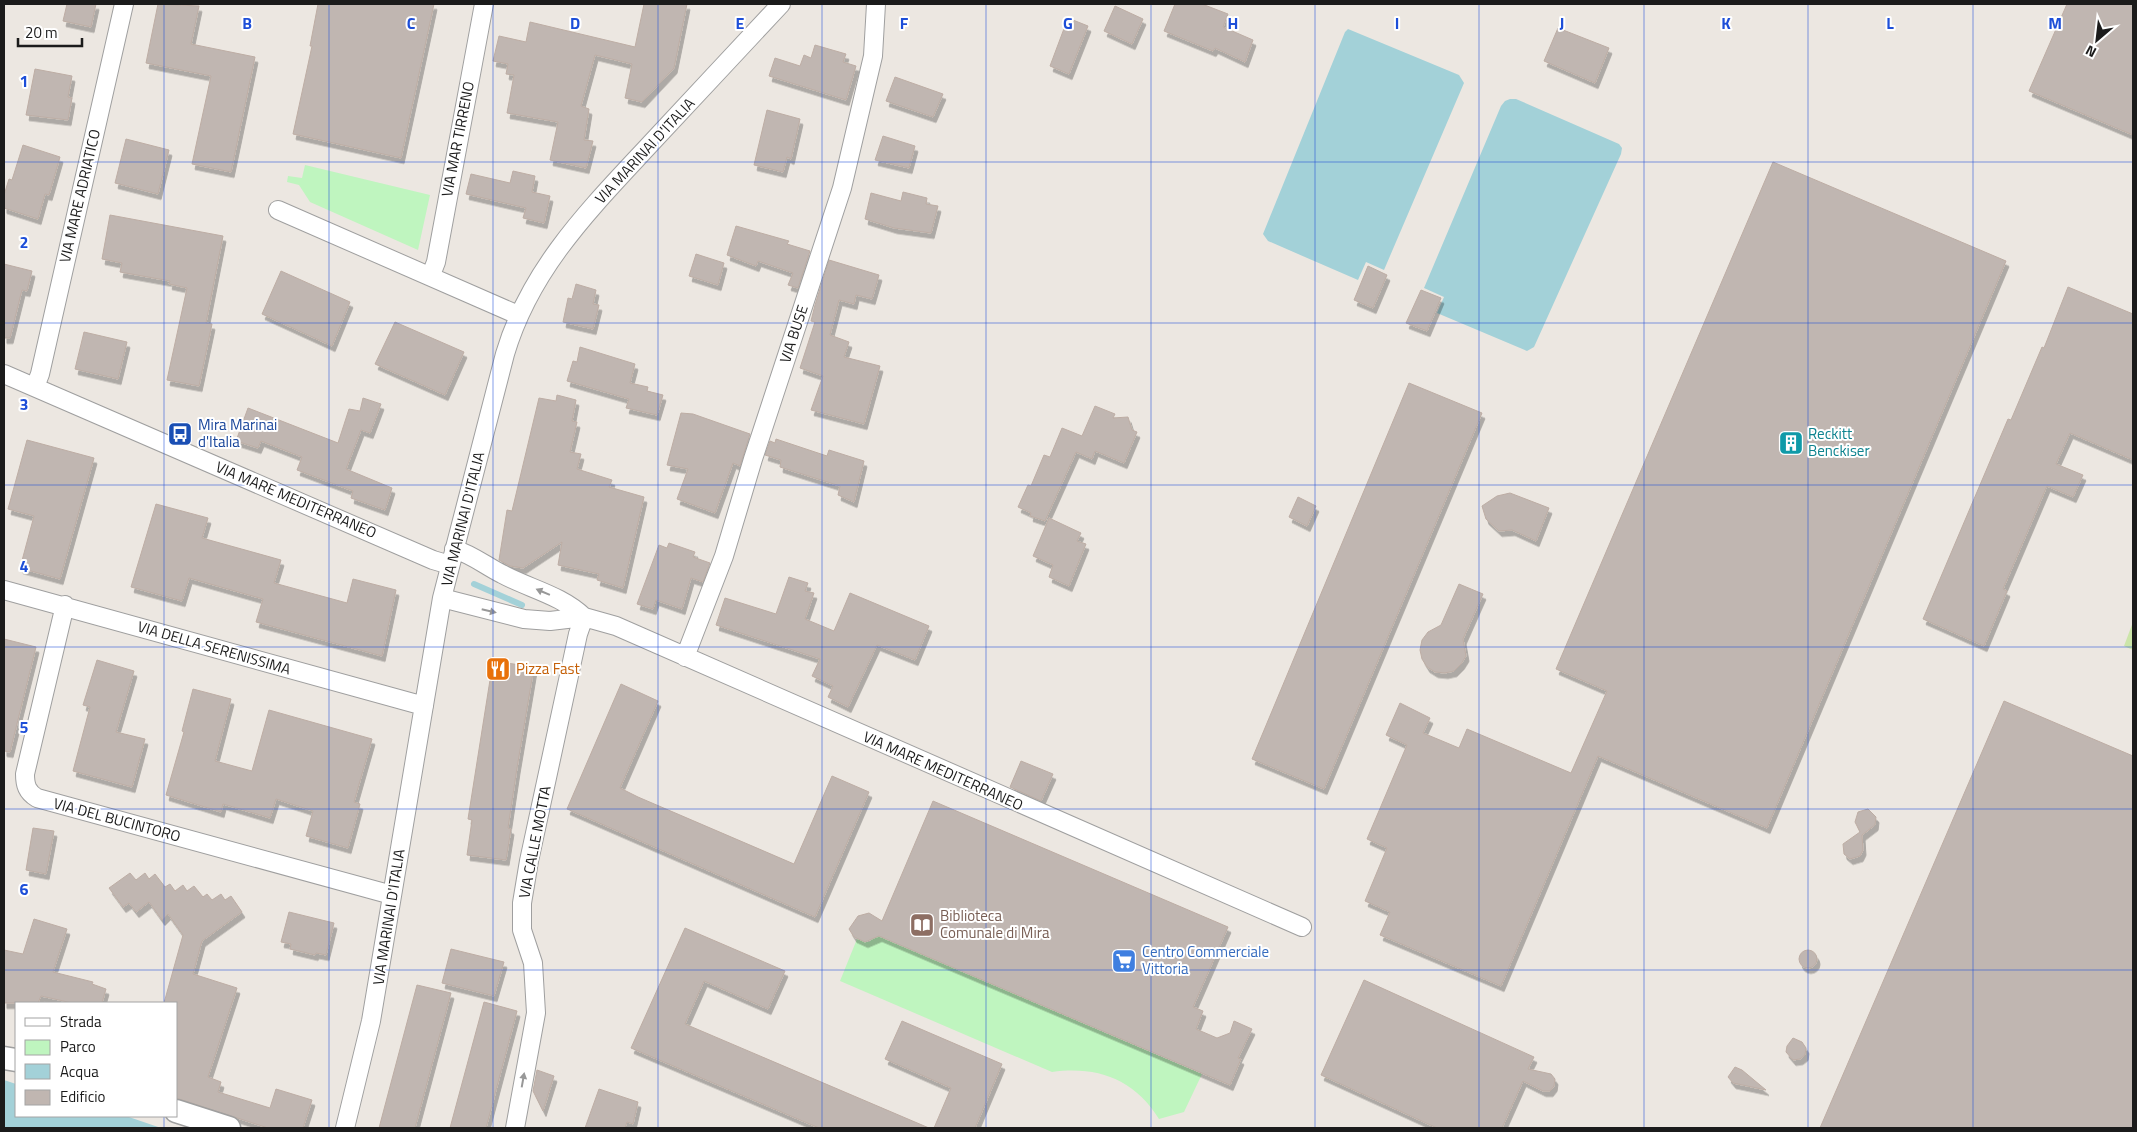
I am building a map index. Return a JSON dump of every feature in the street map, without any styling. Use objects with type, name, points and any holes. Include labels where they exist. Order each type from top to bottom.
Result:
[{"type":"street","name":"VIA MARE ADRIATICO","points":[[35,387],[40,374],[124,4]]},
{"type":"street","name":"VIA MAR TIRRENO","points":[[431,274],[436,262],[484,4]]},
{"type":"street","name":"VIA MARINAI D'ITALIA","points":[[345,1128],[372,1021],[442,598],[505,354],[518,315],[546,263],[567,237],[619,177],[781,4]]},
{"type":"street","name":"VIA BUSE","points":[[685,657],[724,556],[753,459],[842,188],[873,56],[876,4]]},
{"type":"street","points":[[278,210],[431,274],[518,315]]},
{"type":"street","name":"VIA MARE MEDITERRANEO","points":[[4,374],[424,556],[452,557],[469,554],[502,574],[558,598],[574,607],[584,617]]},
{"type":"street","name":"VIA DELLA SERENISSIMA","points":[[4,590],[65,605],[424,706]]},
{"type":"street","name":"VIA MARE MEDITERRANEO","points":[[442,598],[524,619],[550,621],[584,617],[616,626],[1302,927]]},
{"type":"street","name":"VIA DEL BUCINTORO","points":[[65,605],[25,774],[25,782],[31,794],[392,895]]},
{"type":"street","name":"VIA CALLE MOTTA","points":[[515,1128],[536,1013],[533,963],[522,930],[522,902],[529,861],[578,634],[584,617]]},
{"type":"street","points":[[178,1112],[229,1128]]},
{"type":"green space","points":[[305,165],[430,195],[418,250],[310,202],[299,185],[287,182],[288,176],[302,178]]},
{"type":"green space","points":[[2133,622],[2133,650],[2124,646]]},
{"type":"green space","points":[[876,935],[1202,1074],[1184,1112],[1159,1119],[1138,1094],[1113,1078],[1085,1071],[1052,1072],[840,981],[857,939],[869,942]]},
{"type":"water","points":[[1348,29],[1459,75],[1464,83],[1384,270],[1366,262],[1358,280],[1268,241],[1263,234],[1345,32]]},
{"type":"water","points":[[1510,99],[1516,99],[1619,144],[1622,148],[1621,154],[1534,347],[1527,351],[1437,313],[1444,297],[1424,288],[1501,106]]},
{"type":"water","points":[[4,1080],[15,1084],[15,1117],[129,1117],[161,1128],[4,1128]]},
{"type":"building","points":[[67,4],[96,4],[91,27],[63,21]]},
{"type":"building","points":[[158,4],[199,6],[191,44],[255,57],[231,172],[192,164],[211,76],[146,63]]},
{"type":"building","points":[[318,4],[434,4],[401,158],[293,134],[312,46],[310,46]]},
{"type":"building","points":[[644,4],[687,4],[674,68],[642,102],[625,98],[632,64],[595,55],[581,106],[589,109],[584,140],[593,141],[586,168],[550,160],[558,122],[507,113],[514,75],[506,74],[508,64],[493,61],[499,36],[526,42],[530,22],[635,47]]},
{"type":"building","points":[[1175,4],[1202,4],[1228,14],[1223,27],[1253,40],[1245,62],[1215,48],[1213,51],[1164,31]]},
{"type":"building","points":[[2067,4],[2133,4],[2133,135],[2029,91]]},
{"type":"building","points":[[1115,6],[1143,19],[1132,44],[1104,31]]},
{"type":"building","points":[[1068,18],[1088,26],[1069,74],[1050,66]]},
{"type":"building","points":[[1558,28],[1609,48],[1595,83],[1544,61]]},
{"type":"building","points":[[815,45],[846,54],[843,62],[856,66],[846,100],[769,76],[775,58],[800,66],[804,55],[811,58]]},
{"type":"building","points":[[35,69],[72,76],[68,97],[72,98],[68,120],[26,115]]},
{"type":"building","points":[[895,77],[943,94],[933,117],[886,101]]},
{"type":"building","points":[[767,110],[800,119],[791,159],[787,157],[783,172],[754,165]]},
{"type":"building","points":[[883,136],[915,146],[909,168],[875,160]]},
{"type":"building","points":[[126,139],[169,150],[158,194],[115,183]]},
{"type":"building","points":[[23,145],[60,157],[49,195],[45,194],[38,219],[4,208],[4,195],[9,179],[12,180]]},
{"type":"building","name":"Reckitt Benckiser","points":[[1773,162],[2006,261],[1767,828],[1598,756],[1501,986],[1380,935],[1390,912],[1365,901],[1387,848],[1367,839],[1407,745],[1386,735],[1400,703],[1430,718],[1423,733],[1459,748],[1467,729],[1571,773],[1607,691],[1556,669]]},
{"type":"building","points":[[513,171],[535,176],[532,192],[550,196],[544,223],[523,218],[526,208],[466,194],[471,174],[510,183]]},
{"type":"building","points":[[903,192],[927,198],[926,204],[938,206],[931,233],[894,228],[865,219],[871,193],[901,201]]},
{"type":"building","points":[[110,215],[223,236],[206,323],[212,324],[199,386],[167,380],[187,288],[169,284],[170,281],[120,272],[122,263],[102,259]]},
{"type":"building","points":[[736,226],[789,241],[787,244],[810,251],[798,288],[788,285],[793,273],[758,261],[756,266],[727,255]]},
{"type":"building","points":[[696,254],[724,263],[718,285],[689,276]]},
{"type":"building","points":[[829,260],[879,275],[872,299],[856,295],[854,304],[839,300],[830,335],[849,342],[844,357],[880,366],[864,424],[811,410],[823,376],[800,368],[815,322],[811,321]]},
{"type":"building","points":[[4,264],[32,271],[27,291],[22,290],[10,338],[4,338]]},
{"type":"building","points":[[1368,266],[1387,275],[1373,308],[1354,300]]},
{"type":"building","points":[[281,271],[350,302],[332,346],[262,314]]},
{"type":"building","points":[[576,284],[596,290],[593,304],[599,305],[593,329],[563,322],[568,298],[572,299]]},
{"type":"building","points":[[2068,287],[2133,314],[2133,460],[2070,433],[2056,464],[2083,475],[2073,497],[2047,486],[2003,589],[2007,591],[1984,646],[1923,619],[2008,419],[2011,420],[2042,347],[2044,348]]},
{"type":"building","points":[[1421,290],[1441,298],[1427,331],[1406,323]]},
{"type":"building","points":[[395,322],[464,352],[445,395],[375,364]]},
{"type":"building","points":[[84,332],[127,342],[118,379],[75,369]]},
{"type":"building","points":[[580,347],[635,364],[630,383],[648,387],[647,391],[663,395],[657,415],[626,408],[629,399],[567,381],[573,361],[577,362]]},
{"type":"building","points":[[1409,383],[1482,413],[1324,789],[1252,759]]},
{"type":"building","points":[[557,395],[576,400],[572,421],[577,422],[570,452],[581,454],[577,469],[612,480],[609,487],[644,497],[623,588],[597,580],[599,574],[558,565],[562,542],[523,568],[510,566],[499,560],[507,510],[512,511],[539,398],[556,401]]},
{"type":"building","points":[[363,398],[381,404],[370,433],[361,430],[346,469],[392,488],[385,510],[351,498],[353,491],[297,470],[302,457],[261,441],[258,448],[236,441],[248,408],[338,443],[349,409],[360,411]]},
{"type":"building","points":[[1095,406],[1115,414],[1113,418],[1128,417],[1132,430],[1137,432],[1124,463],[1095,451],[1092,459],[1076,452],[1045,521],[1030,516],[1031,513],[1018,507],[1028,485],[1031,486],[1044,455],[1050,457],[1062,428],[1082,436]]},
{"type":"building","points":[[681,413],[693,414],[750,434],[740,466],[733,463],[715,513],[677,499],[688,469],[667,465]]},
{"type":"building","points":[[776,439],[827,456],[829,450],[864,461],[854,502],[838,495],[840,486],[780,467],[781,460],[765,455],[770,441],[775,443]]},
{"type":"building","points":[[27,440],[94,458],[60,579],[20,568],[34,516],[8,509]]},
{"type":"building","points":[[1510,493],[1549,508],[1536,541],[1512,530],[1499,531],[1486,519],[1482,506],[1497,496]]},
{"type":"building","points":[[1298,497],[1316,506],[1307,526],[1289,517]]},
{"type":"building","points":[[156,504],[208,518],[202,538],[281,560],[274,583],[347,603],[353,579],[396,590],[382,656],[256,622],[263,599],[189,578],[182,601],[131,587]]},
{"type":"building","points":[[1049,518],[1081,533],[1077,541],[1086,544],[1069,586],[1049,577],[1053,565],[1033,556]]},
{"type":"building","points":[[669,543],[695,552],[693,557],[710,563],[703,582],[691,578],[682,609],[656,600],[653,609],[637,604],[659,545],[667,548]]},
{"type":"building","points":[[789,577],[808,583],[805,591],[814,593],[805,619],[834,631],[850,593],[929,626],[915,660],[877,645],[848,707],[828,697],[833,686],[812,676],[820,659],[716,625],[725,598],[776,614]]},
{"type":"building","points":[[1459,584],[1483,594],[1463,639],[1466,656],[1454,671],[1445,673],[1435,672],[1427,667],[1422,659],[1420,650],[1422,640],[1428,632],[1441,625]]},
{"type":"building","points":[[4,639],[36,647],[10,752],[4,751]]},
{"type":"building","points":[[97,660],[134,671],[116,732],[145,739],[132,787],[73,771],[90,707],[83,705]]},
{"type":"building","points":[[493,661],[534,667],[508,828],[511,829],[506,860],[467,855],[472,820],[468,819]]},
{"type":"building","points":[[621,684],[658,701],[620,788],[638,797],[794,864],[832,776],[869,792],[815,917],[567,809]]},
{"type":"building","points":[[193,689],[231,699],[215,761],[252,771],[269,710],[372,739],[354,802],[360,804],[348,848],[306,836],[313,811],[276,799],[270,818],[223,804],[221,812],[166,795],[184,732],[182,731]]},
{"type":"building","points":[[2004,701],[2133,756],[2133,1128],[1820,1128]]},
{"type":"building","points":[[1021,761],[1053,774],[1041,801],[1010,787]]},
{"type":"building","points":[[933,801],[1228,927],[1193,1007],[1203,1011],[1196,1029],[1217,1038],[1230,1033],[1234,1021],[1252,1029],[1238,1058],[1241,1059],[1230,1085],[879,936],[865,942],[854,937],[849,929],[858,916],[869,913],[882,921]]},
{"type":"building","points":[[1868,809],[1876,817],[1875,825],[1862,835],[1863,850],[1860,856],[1850,859],[1844,854],[1843,844],[1860,832],[1855,822],[1858,812]]},
{"type":"building","points":[[33,828],[54,831],[46,874],[26,870]]},
{"type":"building","points":[[130,873],[136,880],[145,873],[149,879],[155,874],[165,887],[170,884],[175,891],[183,885],[187,891],[194,886],[203,897],[207,894],[212,900],[221,894],[225,900],[231,896],[242,912],[202,941],[193,974],[237,988],[208,1077],[221,1082],[218,1092],[270,1108],[276,1089],[312,1100],[303,1128],[268,1128],[178,1099],[178,1002],[164,1002],[183,935],[168,914],[162,920],[149,902],[136,912],[129,903],[123,907],[109,888]]},
{"type":"building","points":[[289,912],[334,923],[326,955],[316,953],[315,955],[290,949],[291,944],[281,942]]},
{"type":"building","points":[[34,919],[67,929],[53,972],[93,982],[92,984],[106,989],[102,1002],[68,1002],[41,996],[38,1002],[4,1003],[4,950],[23,954]]},
{"type":"building","points":[[685,928],[785,971],[768,1009],[704,981],[685,1024],[929,1128],[819,1128],[631,1048]]},
{"type":"building","points":[[451,949],[504,962],[494,996],[442,983]]},
{"type":"building","points":[[1808,950],[1814,953],[1817,959],[1814,965],[1808,968],[1802,965],[1799,959],[1802,953]]},
{"type":"building","points":[[1364,980],[1534,1057],[1528,1069],[1551,1074],[1555,1079],[1554,1086],[1550,1091],[1543,1091],[1523,1081],[1502,1128],[1437,1128],[1321,1075]]},
{"type":"building","points":[[417,985],[451,993],[415,1128],[379,1128]]},
{"type":"building","points":[[484,1002],[517,1011],[486,1128],[450,1128]]},
{"type":"building","points":[[902,1021],[1002,1064],[975,1128],[934,1128],[951,1088],[885,1059]]},
{"type":"building","points":[[1793,1038],[1802,1042],[1806,1048],[1805,1055],[1800,1059],[1793,1060],[1786,1052],[1787,1046]]},
{"type":"building","points":[[1735,1067],[1742,1070],[1766,1090],[1733,1083],[1728,1077]]},
{"type":"building","points":[[537,1070],[554,1076],[543,1111],[533,1091]]},
{"type":"building","points":[[599,1089],[638,1102],[633,1124],[627,1122],[625,1128],[585,1128]]},
{"type":"waterway","points":[[474,584],[522,605]]},
{"type":"place","name":"Mira Marinai d'Italia","points":[[180,434]]},
{"type":"place","name":"Reckitt Benckiser","points":[[1791,443]]},
{"type":"place","name":"Pizza Fast","points":[[498,669]]},
{"type":"place","name":"Biblioteca Comunale di Mira","points":[[922,925]]},
{"type":"place","name":"Centro Commerciale Vittoria","points":[[1124,961]]}]
